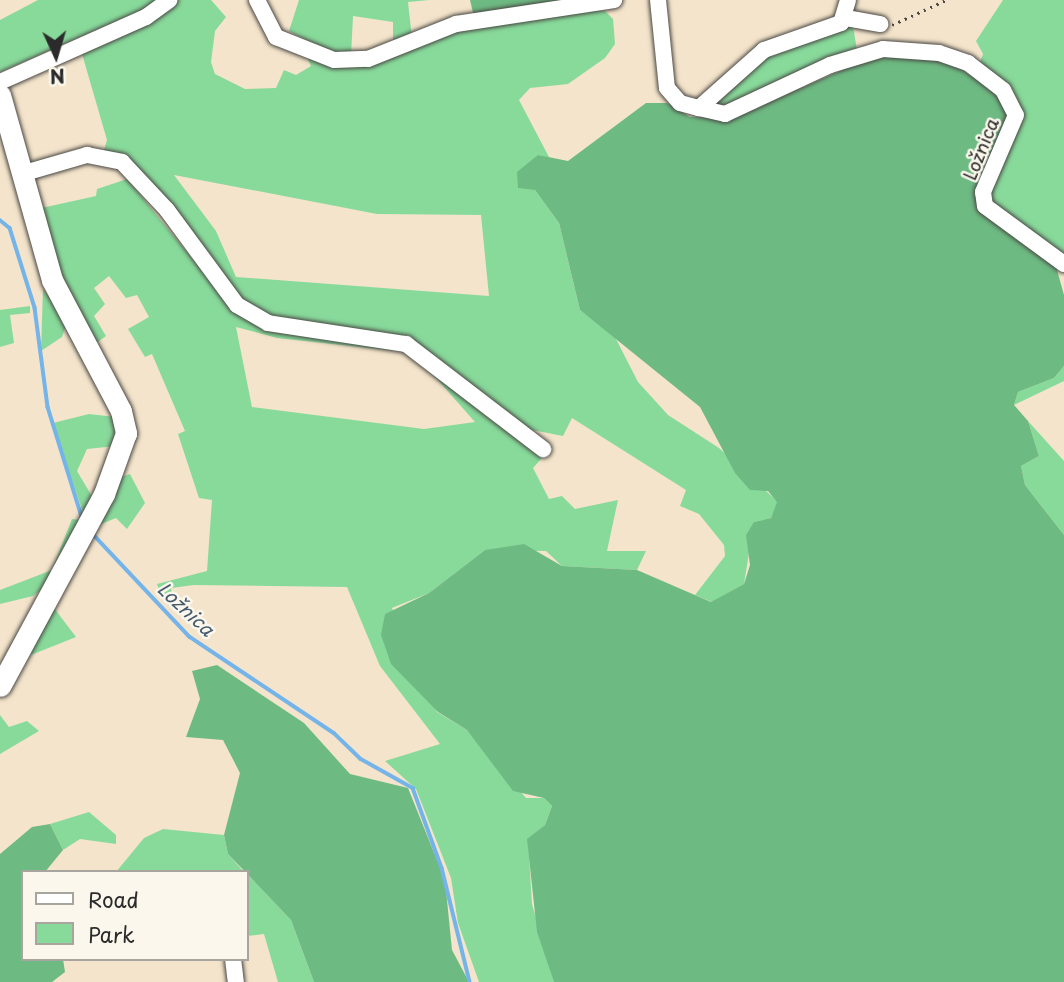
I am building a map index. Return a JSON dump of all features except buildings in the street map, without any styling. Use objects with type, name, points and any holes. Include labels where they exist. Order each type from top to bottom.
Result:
[{"type":"street","points":[[0,82],[146,17],[169,0]]},
{"type":"street","points":[[257,0],[276,37],[334,60],[368,59],[456,24],[614,0]]},
{"type":"street","name":"Ložnica","points":[[658,0],[667,88],[680,103],[725,114],[830,65],[883,49],[939,52],[968,62],[1003,90],[1016,115],[983,192],[985,206],[1064,264]]},
{"type":"street","points":[[846,18],[848,0]]},
{"type":"street","points":[[699,108],[764,50],[846,18],[880,24]]},
{"type":"street","points":[[0,95],[20,174],[52,280],[121,411],[126,433],[104,494],[0,685]]},
{"type":"street","points":[[20,174],[87,155],[122,162],[167,210],[237,305],[268,323],[406,344],[543,449]]},
{"type":"street","points":[[233,961],[236,982]]},
{"type":"path","points":[[880,24],[913,20],[946,0]]},
{"type":"green space","points":[[38,0],[165,0],[0,72],[0,20]]},
{"type":"green space","points":[[176,0],[211,0],[226,17],[215,31],[211,62],[215,74],[245,89],[276,88],[284,70],[296,75],[311,66],[303,48],[327,62],[448,31],[585,11],[605,11],[613,19],[615,44],[605,58],[568,84],[530,88],[519,100],[550,159],[538,155],[535,190],[559,223],[580,310],[615,337],[638,382],[668,415],[719,448],[778,502],[771,518],[754,522],[744,584],[712,602],[695,595],[725,556],[724,545],[699,514],[680,506],[686,490],[572,418],[563,436],[522,428],[402,336],[255,314],[103,153],[107,140],[80,47]],"holes":[[[174,175],[377,214],[481,215],[489,296],[236,277],[216,231]]]},
{"type":"green space","points":[[299,0],[429,0],[408,2],[412,38],[393,47],[393,22],[353,16],[351,56],[338,57],[289,31]]},
{"type":"green space","points":[[470,0],[610,0],[474,17]]},
{"type":"green space","points":[[1003,0],[1064,0],[1064,260],[987,198],[1022,117],[1007,86],[979,65],[983,54],[976,41]]},
{"type":"green space","points":[[853,26],[857,50],[731,107],[713,106],[769,52]]},
{"type":"green space","points":[[874,56],[940,57],[997,91],[1010,111],[977,207],[1055,263],[1064,295],[1064,366],[1054,378],[1018,392],[1014,405],[1028,421],[1039,456],[1021,466],[1025,485],[1064,535],[1064,982],[554,982],[537,932],[527,839],[545,825],[552,806],[544,798],[513,791],[467,730],[438,712],[391,664],[381,635],[385,614],[429,593],[485,550],[524,544],[562,566],[637,570],[711,602],[744,584],[750,565],[746,535],[754,522],[771,518],[777,502],[768,491],[750,490],[735,473],[700,407],[580,310],[559,223],[535,190],[518,188],[517,172],[538,155],[568,161],[646,103],[667,103],[690,117],[733,118]]},
{"type":"green space","points":[[127,179],[235,311],[408,347],[542,458],[533,468],[549,499],[562,496],[575,509],[618,500],[607,551],[646,551],[637,570],[562,566],[546,551],[485,550],[429,593],[392,608],[437,712],[467,730],[526,798],[544,798],[552,806],[545,825],[528,839],[532,904],[554,982],[479,982],[458,923],[451,878],[416,789],[385,761],[440,744],[380,666],[347,587],[194,585],[171,588],[174,608],[162,598],[157,584],[207,571],[212,500],[199,498],[178,434],[185,431],[152,354],[145,357],[128,329],[149,317],[137,295],[126,298],[109,276],[94,288],[105,304],[94,316],[106,336],[95,344],[74,311],[37,209],[96,196],[97,189]],"holes":[[[236,327],[277,338],[414,353],[475,422],[424,429],[252,407]]]},
{"type":"green space","points":[[43,289],[67,322],[62,337],[41,351]]},
{"type":"green space","points":[[30,306],[30,313],[10,315],[14,343],[0,347],[0,310]]},
{"type":"green space","points":[[1064,366],[1064,381],[1014,405],[1018,392],[1054,378]]},
{"type":"green space","points":[[89,414],[115,417],[116,446],[87,449],[77,471],[93,498],[84,516],[53,423]]},
{"type":"green space","points":[[1028,421],[1064,461],[1064,535],[1025,485],[1021,466],[1039,456]]},
{"type":"green space","points":[[130,474],[145,503],[127,529],[116,518],[94,527],[121,477]]},
{"type":"green space","points":[[72,519],[82,520],[50,583],[33,596],[0,604],[0,590],[52,570]]},
{"type":"green space","points":[[54,608],[76,637],[31,655],[32,650]]},
{"type":"green space","points":[[217,665],[304,723],[350,774],[408,788],[445,880],[452,950],[469,982],[314,982],[291,920],[248,875],[248,870],[243,870],[228,854],[224,835],[240,773],[223,740],[186,737],[200,699],[192,671]]},
{"type":"green space","points":[[0,715],[9,727],[27,721],[39,731],[0,754]]},
{"type":"green space","points":[[89,812],[116,835],[116,844],[80,839],[63,850],[50,824]]},
{"type":"green space","points":[[50,824],[63,850],[47,870],[21,870],[21,961],[63,961],[65,972],[52,982],[0,982],[0,854],[32,827]]},
{"type":"green space","points":[[163,829],[224,835],[228,854],[242,870],[118,870],[144,838]]},
{"type":"green space","points":[[248,875],[291,920],[314,982],[278,982],[264,934],[248,936]]},
{"type":"waterway","name":"Ložnica","points":[[0,220],[10,228],[35,308],[48,407],[83,520]]},
{"type":"waterway","name":"Ložnica","points":[[91,532],[190,637],[334,733],[361,759],[413,788],[442,868],[470,982]]}]
